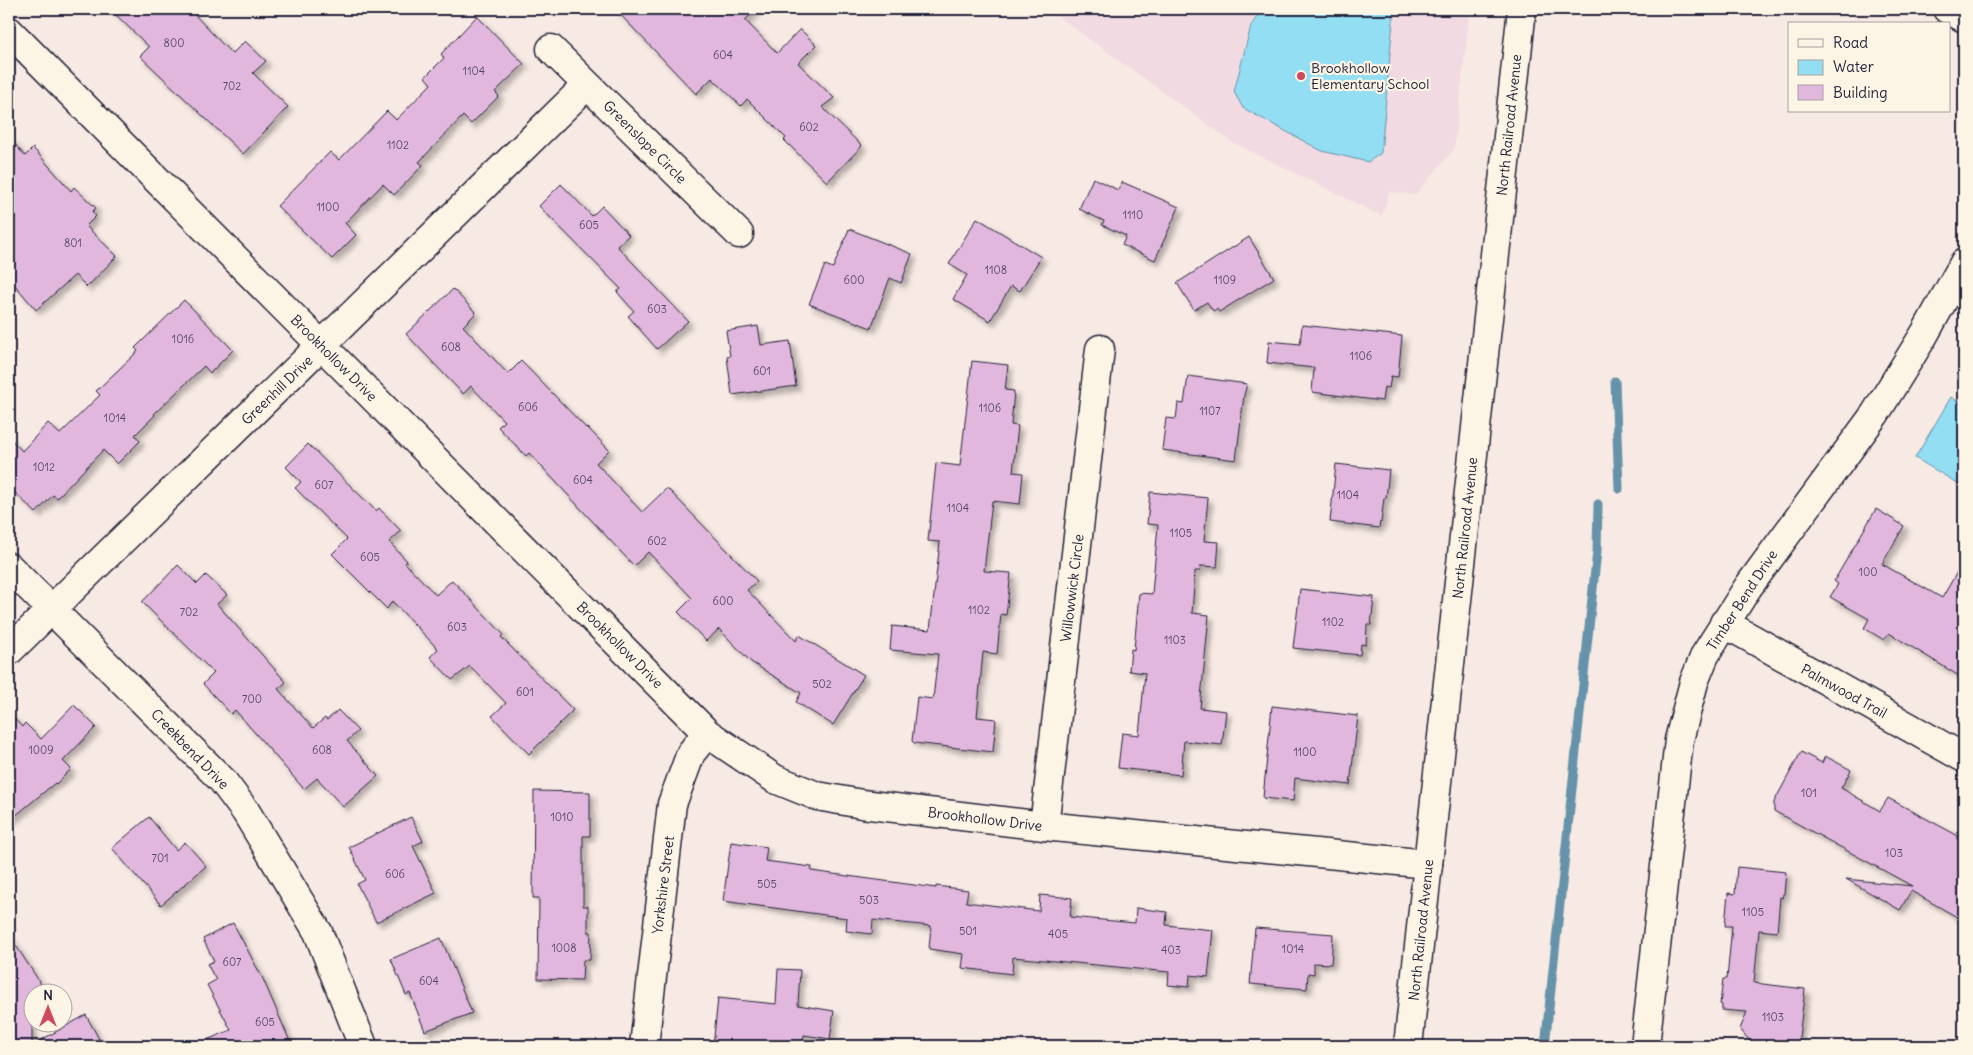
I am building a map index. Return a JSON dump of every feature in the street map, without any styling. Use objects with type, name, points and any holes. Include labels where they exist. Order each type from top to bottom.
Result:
[{"type":"street","name":"North Railroad Avenue","points":[[1408,1046],[1522,9]]},
{"type":"street","points":[[1947,9],[1964,18]]},
{"type":"street","name":"Brookhollow Drive","points":[[9,31],[707,733],[775,779],[817,796],[862,804],[1044,826],[1428,864]]},
{"type":"street","name":"Greenslope Circle","points":[[550,49],[738,234]]},
{"type":"street","name":"Greenhill Drive","points":[[9,651],[587,85]]},
{"type":"street","name":"Timber Bend Drive","points":[[1645,1046],[1679,740],[1694,682],[1705,656],[1724,623],[1797,518],[1875,414],[1924,335],[1964,264]]},
{"type":"street","name":"Willowwick Circle","points":[[1044,826],[1100,350]]},
{"type":"street","name":"Creekbend Drive","points":[[9,567],[222,780],[246,812],[318,932],[364,1046]]},
{"type":"street","name":"Palmwood Trail","points":[[1724,623],[1964,758]]},
{"type":"street","name":"Yorkshire Street","points":[[644,1046],[672,804],[691,754],[707,733]]},
{"type":"shaded area","name":"Brookhollow Elementary School","points":[[1048,9],[1470,9],[1454,149],[1415,195],[1389,192],[1382,216],[1232,142]]},
{"type":"water","points":[[1262,9],[1394,10],[1381,153],[1368,162],[1322,151],[1243,108],[1234,92],[1251,26]]},
{"type":"water","points":[[1951,397],[1964,405],[1964,487],[1915,458]]},
{"type":"building","points":[[110,9],[189,9],[232,54],[245,41],[266,61],[253,73],[288,107],[243,154],[140,56],[149,47]]},
{"type":"building","points":[[615,9],[757,9],[745,20],[777,53],[800,29],[816,45],[798,63],[834,98],[822,107],[862,146],[827,182],[784,140],[786,138],[747,99],[741,106],[712,78],[696,94]]},
{"type":"building","points":[[477,16],[524,64],[495,92],[499,96],[471,124],[463,116],[419,162],[423,165],[394,195],[383,184],[345,223],[356,235],[332,259],[277,206],[330,152],[339,160],[387,111],[396,120],[431,84],[425,77],[444,58],[441,54]]},
{"type":"building","points":[[9,137],[25,156],[33,148],[71,191],[74,187],[96,208],[92,212],[96,216],[86,226],[117,256],[87,287],[75,275],[36,310],[9,278]]},
{"type":"building","points":[[1093,178],[1118,190],[1122,182],[1179,207],[1155,260],[1122,245],[1126,236],[1102,225],[1104,221],[1079,209]]},
{"type":"building","points":[[561,184],[592,216],[602,206],[629,235],[617,246],[688,321],[657,349],[628,316],[634,311],[617,292],[621,289],[539,206]]},
{"type":"building","points":[[977,218],[1041,257],[1020,291],[1011,286],[990,321],[953,299],[967,275],[949,264]]},
{"type":"building","points":[[849,229],[912,254],[901,283],[890,278],[871,328],[809,304],[825,265],[833,268]]},
{"type":"building","points":[[1249,237],[1274,278],[1219,312],[1217,309],[1213,311],[1207,302],[1194,310],[1177,283]]},
{"type":"building","points":[[453,289],[476,313],[463,326],[508,374],[521,361],[588,428],[609,450],[596,463],[642,512],[667,488],[757,581],[747,590],[796,641],[799,635],[864,675],[833,725],[796,702],[801,693],[751,662],[719,629],[706,641],[678,612],[692,598],[648,552],[634,566],[529,453],[526,456],[498,427],[504,421],[471,386],[463,394],[406,334]]},
{"type":"building","points":[[184,300],[233,350],[210,373],[204,366],[154,414],[135,435],[140,441],[117,464],[103,450],[57,498],[53,495],[36,513],[9,487],[9,437],[22,451],[48,423],[60,434],[100,395],[96,391],[138,351],[135,348]]},
{"type":"building","points":[[1302,325],[1402,336],[1398,377],[1391,376],[1389,388],[1384,387],[1382,401],[1312,392],[1314,368],[1267,363],[1269,341],[1300,344]]},
{"type":"building","points":[[758,326],[761,345],[790,341],[796,386],[732,395],[727,357],[730,356],[726,331]]},
{"type":"building","points":[[972,361],[1008,365],[1005,390],[1014,391],[1011,425],[1018,426],[1013,472],[1023,473],[1020,504],[992,501],[984,571],[1011,573],[1006,615],[1001,614],[997,654],[983,652],[977,717],[996,719],[993,752],[914,743],[912,741],[917,697],[933,699],[938,654],[890,650],[892,626],[930,630],[940,542],[928,541],[936,463],[960,466]]},
{"type":"building","points":[[1188,376],[1247,384],[1236,460],[1162,450],[1166,418],[1176,419],[1178,403],[1184,404]]},
{"type":"building","points":[[308,444],[376,511],[379,508],[401,531],[389,542],[407,561],[405,563],[436,595],[452,580],[503,634],[501,637],[573,710],[529,754],[492,716],[506,703],[470,666],[452,680],[430,657],[438,649],[392,601],[387,609],[332,554],[347,539],[295,488],[301,482],[286,467]]},
{"type":"building","points":[[1336,464],[1389,470],[1386,498],[1384,498],[1379,528],[1330,522]]},
{"type":"building","points":[[1150,492],[1208,498],[1204,541],[1219,542],[1217,567],[1201,566],[1200,571],[1195,571],[1192,613],[1209,615],[1200,708],[1226,711],[1222,745],[1184,741],[1181,775],[1118,768],[1122,733],[1139,735],[1145,673],[1129,671],[1131,649],[1134,650],[1139,593],[1152,594],[1158,525],[1147,524]]},
{"type":"building","points":[[1876,509],[1904,526],[1882,564],[1942,598],[1964,560],[1964,679],[1889,633],[1884,640],[1864,628],[1869,619],[1830,597],[1838,584],[1834,581]]},
{"type":"building","points":[[178,565],[197,584],[206,575],[227,595],[217,604],[286,682],[278,689],[313,728],[325,718],[327,720],[338,710],[358,731],[347,741],[378,776],[343,807],[317,778],[304,789],[235,710],[231,714],[203,684],[214,673],[142,602]]},
{"type":"building","points":[[1300,589],[1374,597],[1371,625],[1367,625],[1366,645],[1361,644],[1360,655],[1293,648]]},
{"type":"building","points":[[74,705],[96,727],[63,761],[71,769],[56,784],[9,821],[9,713],[22,727],[25,723],[41,739]]},
{"type":"building","points":[[1272,706],[1358,716],[1350,785],[1295,778],[1293,801],[1263,798]]},
{"type":"building","points":[[1801,752],[1822,763],[1825,756],[1851,770],[1841,788],[1880,811],[1888,798],[1964,839],[1964,921],[1911,891],[1900,910],[1846,879],[1912,886],[1774,811],[1774,802]]},
{"type":"building","points":[[534,791],[590,792],[590,836],[583,836],[583,906],[588,906],[588,932],[591,932],[590,960],[583,960],[582,980],[538,979],[539,898],[533,898]]},
{"type":"building","points":[[149,817],[176,850],[185,842],[206,866],[161,905],[112,848]]},
{"type":"building","points":[[411,817],[423,841],[413,846],[436,893],[376,922],[357,884],[365,880],[349,847]]},
{"type":"building","points":[[731,842],[767,847],[765,861],[812,867],[811,871],[936,888],[936,886],[968,890],[966,902],[1039,911],[1040,895],[1072,898],[1070,917],[1135,923],[1136,908],[1167,912],[1166,925],[1213,930],[1208,977],[1190,975],[1189,987],[1168,985],[1169,972],[1013,957],[1012,974],[962,968],[964,954],[929,949],[931,926],[873,920],[872,934],[846,931],[847,918],[723,901]]},
{"type":"building","points":[[1737,867],[1786,872],[1784,894],[1782,898],[1780,897],[1777,932],[1759,930],[1754,983],[1805,989],[1798,1045],[1749,1040],[1740,1029],[1747,1012],[1722,1010],[1722,1005],[1720,1004],[1723,979],[1727,979],[1732,926],[1725,926],[1728,893],[1735,894]]},
{"type":"building","points":[[233,923],[263,979],[292,1046],[192,1046],[231,1030],[207,985],[216,980],[207,964],[214,961],[203,939]]},
{"type":"building","points":[[1255,928],[1333,934],[1331,964],[1314,963],[1314,974],[1308,973],[1307,989],[1250,984]]},
{"type":"building","points":[[9,935],[40,982],[22,982],[22,1032],[32,1032],[32,1045],[55,1032],[72,1032],[72,1023],[86,1015],[99,1039],[86,1046],[9,1046]]},
{"type":"building","points":[[441,938],[472,1013],[425,1031],[410,993],[406,995],[391,959]]},
{"type":"building","points":[[778,969],[800,970],[798,1005],[834,1011],[830,1039],[804,1035],[802,1046],[713,1046],[718,998],[776,1004]]},
{"type":"waterway","points":[[1615,381],[1619,489]]},
{"type":"waterway","points":[[1545,1046],[1597,551],[1598,504]]},
{"type":"place","name":"Brookhollow Elementary School","points":[[1301,76]]}]
